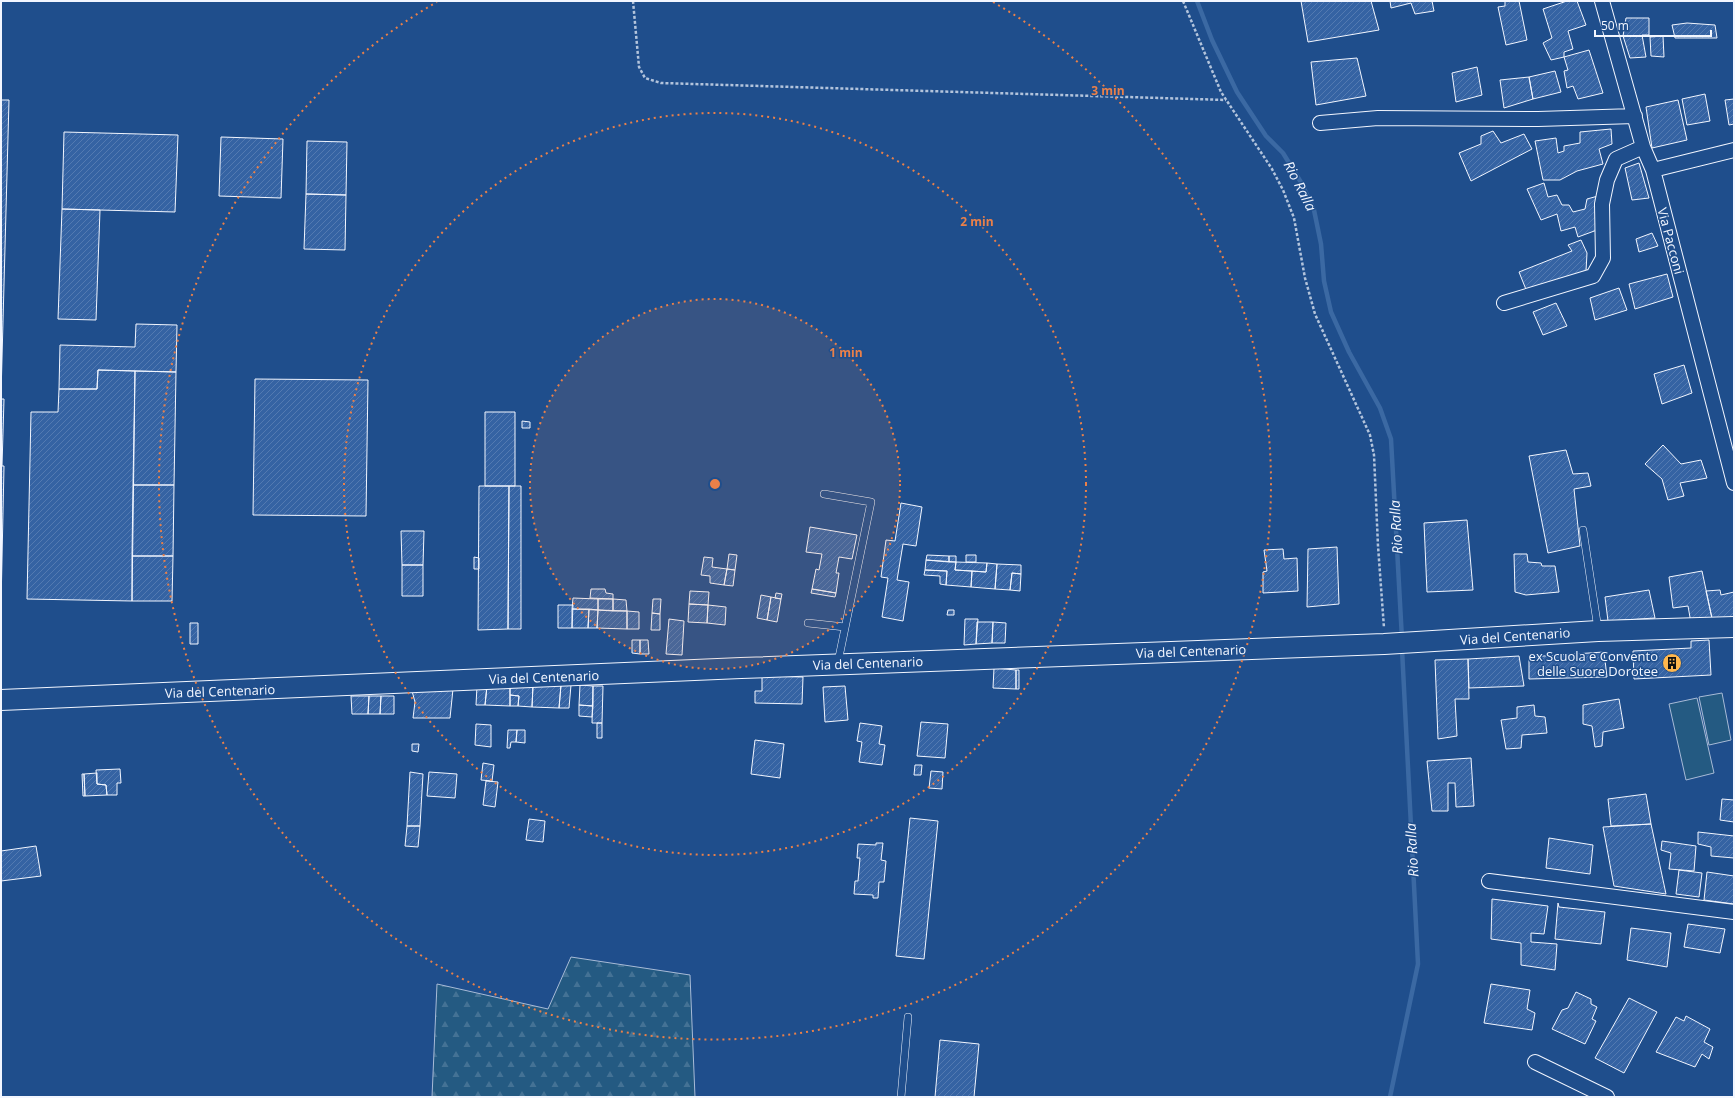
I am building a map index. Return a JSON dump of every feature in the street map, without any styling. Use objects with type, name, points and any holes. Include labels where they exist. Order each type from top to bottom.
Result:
[{"type":"street","name":"Via Pacconi","points":[[1602,1],[1643,147],[1653,170],[1734,484]]},
{"type":"street","points":[[1320,123],[1378,118],[1538,119],[1635,116]]},
{"type":"street","points":[[1504,304],[1593,276],[1604,258],[1602,204],[1607,180],[1616,159],[1643,147]]},
{"type":"street","points":[[1653,170],[1734,150]]},
{"type":"street","name":"Via del Centenario","points":[[1,700],[837,664],[1413,643],[1598,631],[1734,627]]},
{"type":"street","points":[[1489,881],[1734,912]]},
{"type":"street","points":[[1535,1062],[1607,1097]]},
{"type":"lane","points":[[824,494],[870,502],[837,664]]},
{"type":"lane","points":[[1583,530],[1598,631]]},
{"type":"lane","points":[[808,623],[845,627]]},
{"type":"lane","points":[[901,1097],[908,1017]]},
{"type":"path","points":[[633,1],[639,67],[645,78],[661,83],[1226,100]]},
{"type":"path","points":[[1183,1],[1221,92],[1272,169],[1283,190],[1294,218],[1305,278],[1315,314],[1370,435],[1374,454],[1387,644]]},
{"type":"green space","points":[[1722,693],[1731,740],[1709,745],[1699,697]]},
{"type":"green space","points":[[1697,698],[1714,773],[1686,780],[1669,704]]},
{"type":"green space","points":[[571,957],[690,975],[695,1097],[432,1097],[437,984],[548,1009]]},
{"type":"building","points":[[1301,1],[1371,1],[1379,30],[1308,42]]},
{"type":"building","points":[[1390,1],[1432,1],[1434,11],[1415,14],[1411,3],[1391,8]]},
{"type":"building","points":[[1505,1],[1519,1],[1527,40],[1506,45],[1498,7],[1505,6]]},
{"type":"building","points":[[1567,1],[1577,1],[1586,25],[1568,31],[1573,49],[1564,52],[1564,57],[1551,60],[1543,43],[1552,38],[1543,9]]},
{"type":"building","points":[[1626,18],[1649,18],[1649,35],[1642,35],[1646,57],[1630,58],[1623,36]]},
{"type":"building","points":[[1687,23],[1715,25],[1717,38],[1675,38],[1672,25]]},
{"type":"building","points":[[1663,36],[1664,57],[1651,56],[1650,37]]},
{"type":"building","points":[[1589,50],[1603,93],[1578,99],[1573,86],[1567,88],[1564,71],[1568,70],[1564,57]]},
{"type":"building","points":[[1357,58],[1366,96],[1316,105],[1311,62]]},
{"type":"building","points":[[1477,67],[1482,95],[1456,102],[1452,73]]},
{"type":"building","points":[[1555,71],[1561,92],[1533,99],[1529,77]]},
{"type":"building","points":[[1529,77],[1533,99],[1504,108],[1500,80]]},
{"type":"building","points":[[1705,94],[1710,121],[1687,125],[1682,99]]},
{"type":"building","points":[[1734,99],[1734,124],[1729,125],[1725,100]]},
{"type":"building","points":[[1,100],[9,100],[1,395]]},
{"type":"building","points":[[1678,100],[1687,140],[1652,148],[1646,107]]},
{"type":"building","points":[[1611,129],[1612,144],[1599,149],[1603,164],[1577,171],[1560,180],[1543,180],[1535,141],[1556,138],[1558,153],[1564,151],[1564,146],[1580,143],[1580,132]]},
{"type":"building","points":[[1493,131],[1501,143],[1524,134],[1532,149],[1471,181],[1459,153],[1481,144],[1481,136]]},
{"type":"building","points":[[64,132],[178,135],[175,212],[62,209]]},
{"type":"building","points":[[221,137],[283,139],[281,198],[219,196]]},
{"type":"building","points":[[307,141],[347,142],[346,195],[306,194]]},
{"type":"building","points":[[1639,163],[1649,198],[1632,200],[1625,168]]},
{"type":"building","points":[[1544,183],[1548,197],[1557,195],[1562,205],[1569,205],[1573,212],[1585,209],[1587,199],[1598,196],[1597,230],[1578,237],[1575,227],[1561,231],[1557,214],[1541,220],[1527,189]]},
{"type":"building","points":[[306,194],[346,195],[345,250],[304,249]]},
{"type":"building","points":[[62,209],[100,210],[96,320],[58,319]]},
{"type":"building","points":[[1652,233],[1658,246],[1639,252],[1636,239]]},
{"type":"building","points":[[1581,240],[1587,253],[1586,271],[1527,292],[1519,272],[1572,251],[1568,245]]},
{"type":"building","points":[[1667,274],[1673,297],[1635,309],[1629,284]]},
{"type":"building","points":[[1619,288],[1627,310],[1595,320],[1590,298]]},
{"type":"building","points":[[1556,303],[1567,326],[1543,335],[1533,312]]},
{"type":"building","points":[[136,324],[177,325],[176,372],[98,370],[97,389],[59,389],[60,345],[135,347]]},
{"type":"building","points":[[1684,365],[1692,393],[1662,404],[1654,374]]},
{"type":"building","points":[[98,370],[135,371],[132,601],[27,599],[31,412],[58,412],[59,389],[97,389]]},
{"type":"building","points":[[135,371],[176,372],[174,485],[133,485]]},
{"type":"building","points":[[255,379],[368,380],[366,516],[253,515]]},
{"type":"building","points":[[1,399],[4,399],[2,466],[1,466]]},
{"type":"building","points":[[485,412],[515,412],[515,486],[485,486]]},
{"type":"building","points":[[522,421],[530,422],[530,428],[522,428]]},
{"type":"building","points":[[1663,445],[1681,464],[1701,460],[1707,478],[1680,483],[1684,496],[1668,500],[1662,479],[1645,464]]},
{"type":"building","points":[[1566,450],[1573,474],[1588,473],[1591,486],[1574,489],[1580,546],[1548,553],[1529,456]]},
{"type":"building","points":[[1,466],[4,466],[1,605]]},
{"type":"building","points":[[133,485],[174,485],[173,556],[132,556]]},
{"type":"building","points":[[479,486],[509,486],[508,629],[478,630]]},
{"type":"building","points":[[509,486],[521,486],[521,629],[508,629]]},
{"type":"building","points":[[901,503],[922,507],[916,546],[903,544],[897,580],[909,582],[903,621],[882,617],[888,578],[881,577],[886,540],[895,541]]},
{"type":"building","points":[[1467,520],[1473,590],[1427,592],[1424,523]]},
{"type":"building","points":[[810,527],[857,535],[852,559],[839,557],[836,573],[839,573],[836,593],[812,589],[816,569],[819,570],[822,554],[806,552]]},
{"type":"building","points":[[401,531],[424,531],[423,565],[402,565]]},
{"type":"building","points":[[1337,547],[1339,604],[1307,607],[1308,549]]},
{"type":"building","points":[[1283,549],[1284,559],[1297,558],[1298,591],[1263,593],[1263,572],[1267,571],[1264,550]]},
{"type":"building","points":[[729,554],[737,555],[735,570],[727,569]]},
{"type":"building","points":[[1514,554],[1527,554],[1528,562],[1541,563],[1542,566],[1555,566],[1559,592],[1526,595],[1515,592]]},
{"type":"building","points":[[927,555],[949,556],[949,562],[926,560]]},
{"type":"building","points":[[966,555],[976,555],[976,562],[966,562]]},
{"type":"building","points":[[132,556],[173,556],[172,601],[132,601]]},
{"type":"building","points":[[949,556],[956,556],[956,562],[949,562]]},
{"type":"building","points":[[474,557],[479,558],[479,569],[474,569]]},
{"type":"building","points":[[704,557],[713,558],[712,567],[727,569],[724,585],[710,583],[710,576],[701,575]]},
{"type":"building","points":[[926,560],[956,562],[955,570],[972,571],[971,587],[946,585],[947,571],[925,570]]},
{"type":"building","points":[[956,562],[987,563],[986,572],[955,570]]},
{"type":"building","points":[[987,563],[997,564],[995,589],[971,587],[972,571],[986,572]]},
{"type":"building","points":[[997,564],[1021,565],[1021,574],[1012,573],[1010,590],[995,589]]},
{"type":"building","points":[[402,565],[423,565],[423,596],[402,596]]},
{"type":"building","points":[[727,569],[735,570],[733,586],[724,585]]},
{"type":"building","points":[[925,570],[947,571],[946,585],[940,584],[940,576],[924,575]]},
{"type":"building","points":[[1702,571],[1713,623],[1691,623],[1688,606],[1673,608],[1669,577]]},
{"type":"building","points":[[1012,573],[1021,574],[1020,591],[1010,590]]},
{"type":"building","points":[[591,589],[605,589],[606,593],[613,594],[613,599],[590,598]]},
{"type":"building","points":[[812,589],[836,593],[835,597],[811,593]]},
{"type":"building","points":[[1649,590],[1655,618],[1608,621],[1605,597]]},
{"type":"building","points":[[1720,590],[1721,595],[1734,592],[1734,621],[1713,623],[1706,591]]},
{"type":"building","points":[[690,591],[709,592],[708,605],[689,604]]},
{"type":"building","points":[[776,593],[782,594],[781,599],[775,598]]},
{"type":"building","points":[[761,595],[771,597],[767,620],[757,618]]},
{"type":"building","points":[[771,597],[781,599],[777,622],[767,620]]},
{"type":"building","points":[[573,598],[598,599],[598,610],[572,609]]},
{"type":"building","points":[[598,599],[613,599],[613,611],[598,610]]},
{"type":"building","points":[[613,599],[626,600],[627,611],[613,611]]},
{"type":"building","points":[[653,599],[661,599],[660,614],[652,613]]},
{"type":"building","points":[[689,604],[708,605],[707,623],[688,622]]},
{"type":"building","points":[[558,605],[573,605],[572,628],[558,628]]},
{"type":"building","points":[[708,605],[726,607],[725,625],[707,623]]},
{"type":"building","points":[[572,609],[589,609],[588,628],[572,628]]},
{"type":"building","points":[[589,609],[598,610],[597,628],[588,628]]},
{"type":"building","points":[[598,610],[627,611],[627,629],[597,628]]},
{"type":"building","points":[[948,610],[954,610],[954,615],[947,615]]},
{"type":"building","points":[[627,611],[639,612],[639,629],[627,629]]},
{"type":"building","points":[[652,613],[660,614],[660,630],[651,630]]},
{"type":"building","points":[[669,619],[684,621],[682,655],[666,654]]},
{"type":"building","points":[[965,619],[978,619],[976,644],[964,645]]},
{"type":"building","points":[[977,622],[993,622],[992,643],[976,644]]},
{"type":"building","points":[[993,622],[1006,623],[1005,643],[992,643]]},
{"type":"building","points":[[190,623],[198,623],[198,644],[190,644]]},
{"type":"building","points":[[632,640],[640,640],[640,654],[632,653]]},
{"type":"building","points":[[640,640],[648,640],[649,654],[640,654]]},
{"type":"building","name":"ex Scuola e Convento delle Suore Dorotee","points":[[1709,640],[1711,675],[1634,679],[1633,651],[1691,648],[1691,641]]},
{"type":"building","points":[[1604,652],[1607,677],[1529,679],[1529,657]]},
{"type":"building","points":[[1519,656],[1524,686],[1469,688],[1468,659]]},
{"type":"building","points":[[1468,659],[1469,699],[1455,699],[1457,736],[1438,739],[1435,660]]},
{"type":"building","points":[[994,668],[1016,670],[1016,689],[993,688]]},
{"type":"building","points":[[1016,670],[1019,670],[1019,689],[1016,689]]},
{"type":"building","points":[[762,676],[803,677],[802,704],[755,703],[755,691],[762,691]]},
{"type":"building","points":[[510,685],[510,706],[485,705],[487,686]]},
{"type":"building","points":[[510,685],[533,685],[532,707],[518,706],[519,696],[510,695]]},
{"type":"building","points":[[533,685],[561,685],[559,708],[532,707]]},
{"type":"building","points":[[561,685],[571,685],[569,708],[559,708]]},
{"type":"building","points":[[580,685],[593,686],[593,706],[579,705]]},
{"type":"building","points":[[477,686],[487,686],[485,705],[476,705]]},
{"type":"building","points":[[593,686],[603,686],[602,723],[592,723]]},
{"type":"building","points":[[845,686],[848,720],[825,722],[823,687]]},
{"type":"building","points":[[453,689],[450,718],[413,718],[415,702],[412,691]]},
{"type":"building","points":[[510,695],[519,696],[518,706],[510,706]]},
{"type":"building","points":[[351,696],[369,696],[368,714],[352,714]]},
{"type":"building","points":[[369,696],[381,696],[380,714],[368,714]]},
{"type":"building","points":[[381,696],[394,696],[394,714],[380,714]]},
{"type":"building","points":[[1619,699],[1624,728],[1603,732],[1602,746],[1595,747],[1592,726],[1583,724],[1583,705]]},
{"type":"building","points":[[579,705],[593,706],[592,717],[579,716]]},
{"type":"building","points":[[1534,705],[1535,716],[1545,717],[1547,733],[1522,735],[1521,748],[1506,749],[1501,720],[1517,718],[1517,707]]},
{"type":"building","points":[[921,722],[948,724],[945,758],[917,756]]},
{"type":"building","points":[[597,723],[602,723],[602,738],[597,738]]},
{"type":"building","points":[[860,723],[882,726],[879,744],[885,745],[882,765],[859,762],[862,742],[857,741]]},
{"type":"building","points":[[476,724],[491,725],[491,747],[475,745]]},
{"type":"building","points":[[508,730],[517,730],[516,742],[511,742],[510,748],[507,748]]},
{"type":"building","points":[[517,730],[525,730],[525,743],[516,742]]},
{"type":"building","points":[[755,740],[784,744],[780,778],[751,774]]},
{"type":"building","points":[[412,744],[419,744],[418,752],[412,751]]},
{"type":"building","points":[[1471,758],[1474,806],[1456,807],[1455,783],[1448,783],[1448,811],[1432,811],[1427,761]]},
{"type":"building","points":[[483,763],[494,765],[492,781],[481,780]]},
{"type":"building","points":[[915,765],[922,765],[921,775],[914,775]]},
{"type":"building","points":[[120,769],[121,783],[117,783],[117,795],[107,795],[106,785],[97,784],[96,770]]},
{"type":"building","points":[[931,771],[943,772],[942,789],[929,788]]},
{"type":"building","points":[[410,772],[423,774],[420,826],[407,826]]},
{"type":"building","points":[[429,772],[457,774],[455,798],[427,796]]},
{"type":"building","points":[[97,773],[97,784],[106,785],[107,795],[85,796],[84,774]]},
{"type":"building","points":[[82,774],[84,774],[85,796],[83,796]]},
{"type":"building","points":[[486,781],[498,782],[495,807],[483,805]]},
{"type":"building","points":[[1646,794],[1651,824],[1611,826],[1608,799]]},
{"type":"building","points":[[1722,799],[1734,800],[1734,822],[1720,820]]},
{"type":"building","points":[[910,818],[938,821],[924,959],[896,956]]},
{"type":"building","points":[[529,819],[545,821],[543,842],[526,840]]},
{"type":"building","points":[[1651,824],[1666,894],[1614,886],[1603,827]]},
{"type":"building","points":[[407,826],[420,826],[418,847],[405,846]]},
{"type":"building","points":[[1698,832],[1734,836],[1734,858],[1711,856],[1711,847],[1698,844]]},
{"type":"building","points":[[1549,838],[1593,845],[1590,874],[1546,868]]},
{"type":"building","points":[[1662,841],[1696,846],[1694,871],[1669,869],[1671,853],[1661,850]]},
{"type":"building","points":[[876,843],[883,843],[881,860],[886,861],[884,882],[879,882],[878,898],[873,898],[873,895],[854,894],[855,881],[858,881],[860,858],[857,858],[858,844],[876,845]]},
{"type":"building","points":[[36,846],[41,876],[1,881],[1,851]]},
{"type":"building","points":[[1679,870],[1702,873],[1699,897],[1676,894]]},
{"type":"building","points":[[1707,872],[1734,876],[1734,904],[1704,900]]},
{"type":"building","points":[[1492,899],[1548,906],[1544,934],[1531,933],[1531,942],[1557,944],[1555,970],[1521,965],[1521,943],[1491,939]]},
{"type":"building","points":[[1558,903],[1559,907],[1605,912],[1601,944],[1555,939]]},
{"type":"building","points":[[1688,924],[1725,929],[1720,953],[1684,947]]},
{"type":"building","points":[[1631,928],[1671,933],[1667,967],[1627,960]]},
{"type":"building","points":[[1491,984],[1530,990],[1527,1009],[1535,1013],[1532,1030],[1484,1023]]},
{"type":"building","points":[[1576,992],[1591,999],[1591,1004],[1597,1007],[1592,1019],[1596,1021],[1585,1044],[1552,1029],[1562,1010],[1568,1008]]},
{"type":"building","points":[[1629,998],[1657,1012],[1624,1073],[1595,1058]]},
{"type":"building","points":[[1686,1016],[1710,1029],[1704,1042],[1713,1047],[1709,1059],[1702,1054],[1695,1067],[1656,1052],[1676,1017],[1684,1021]]},
{"type":"building","points":[[940,1040],[979,1044],[974,1097],[935,1097]]},
{"type":"waterway","name":"Rio Ralla","points":[[1197,1],[1212,40],[1237,92],[1266,136],[1283,153],[1302,184],[1314,210],[1321,244],[1324,281],[1331,312],[1349,352],[1380,408],[1391,439],[1402,639]]},
{"type":"waterway","name":"Rio Ralla","points":[[1390,1097],[1418,964],[1402,649]]},
{"type":"place","name":"ex Scuola e Convento delle Suore Dorotee","points":[[1672,663]]}]
